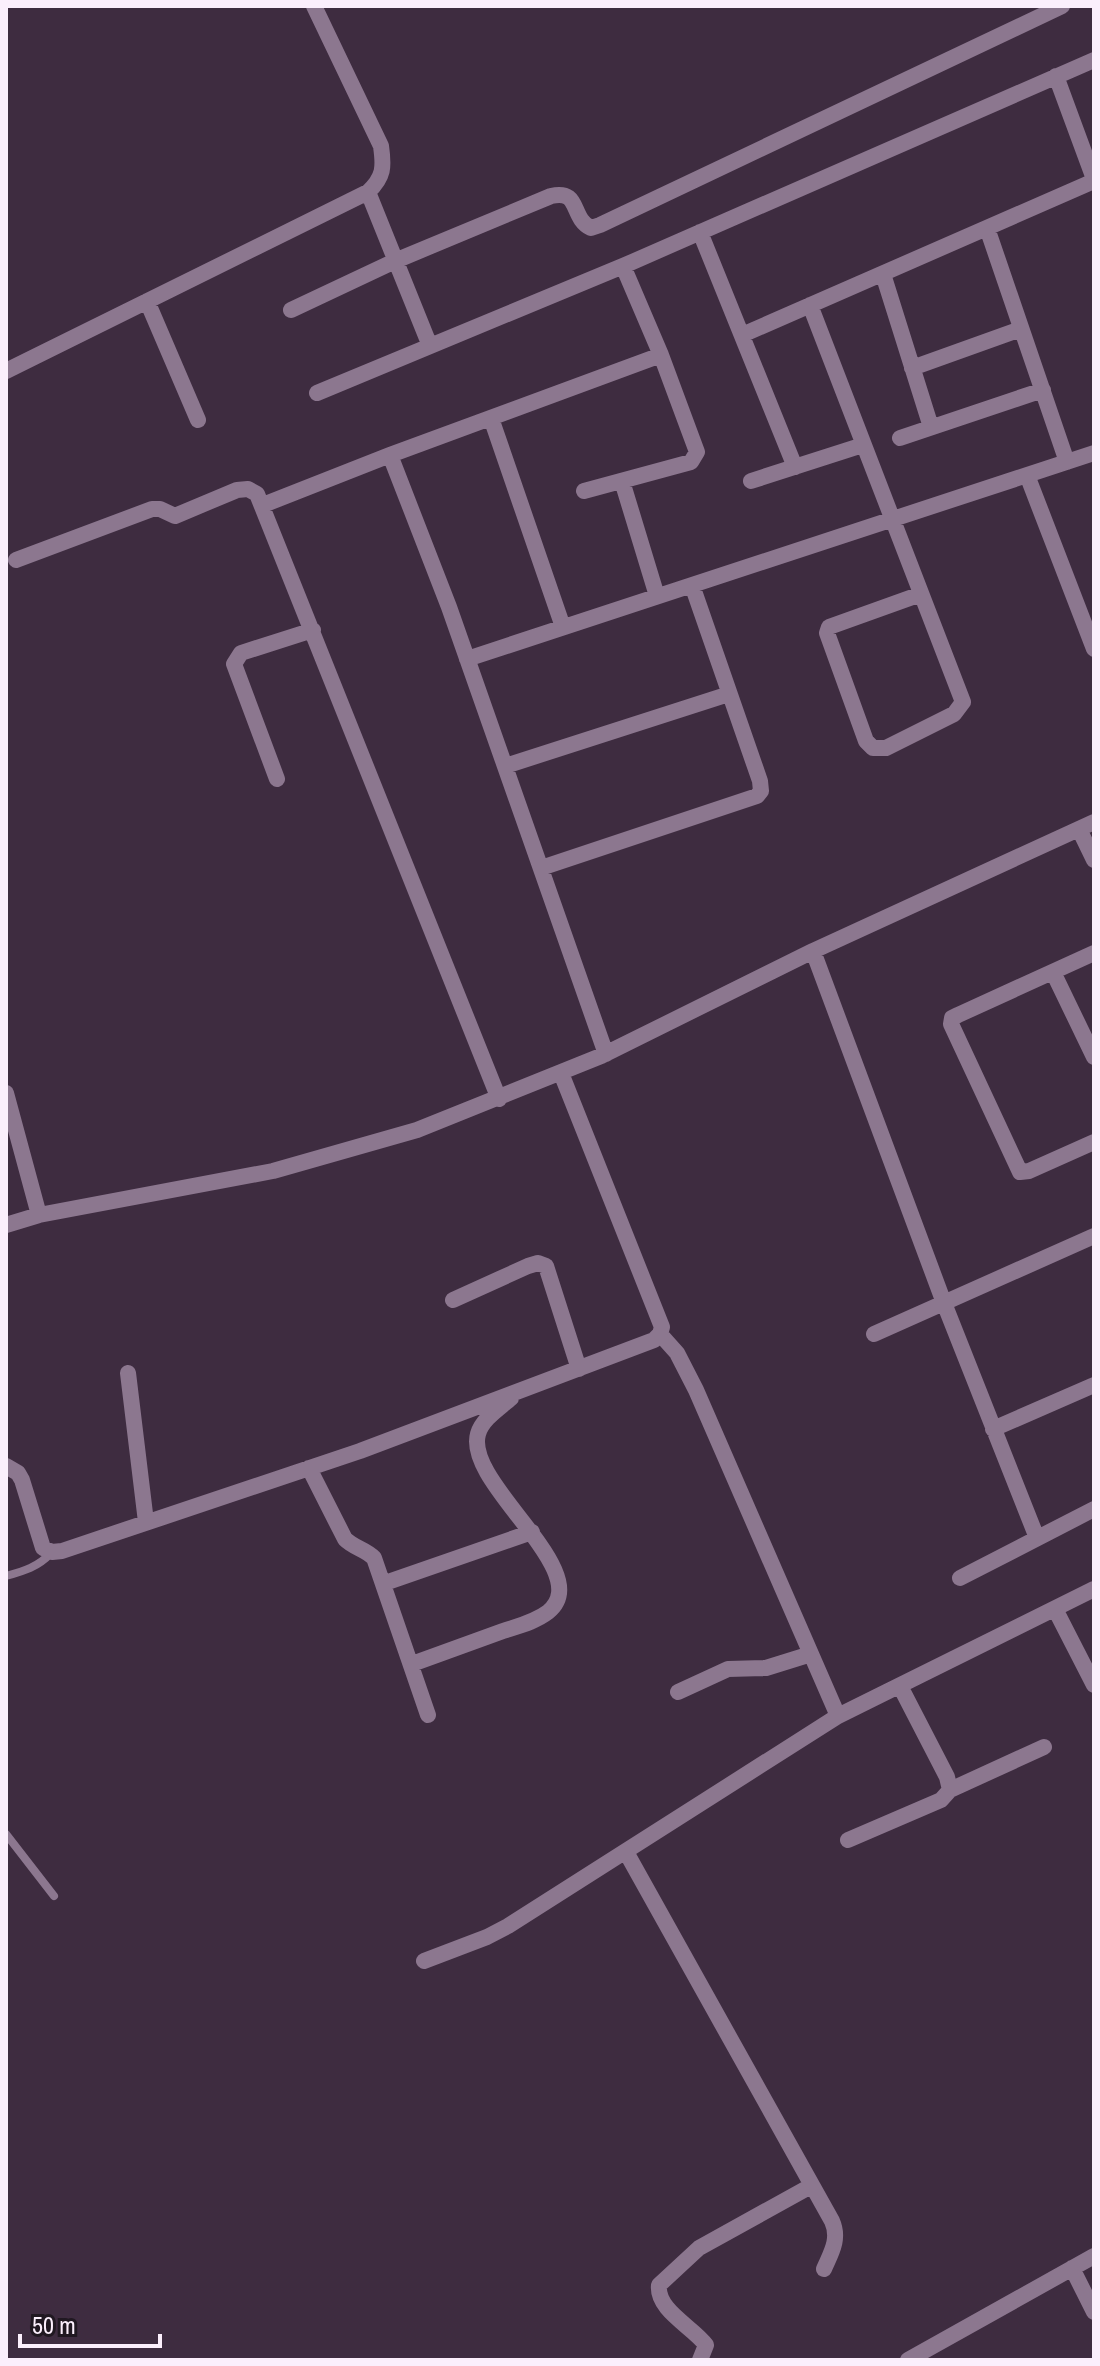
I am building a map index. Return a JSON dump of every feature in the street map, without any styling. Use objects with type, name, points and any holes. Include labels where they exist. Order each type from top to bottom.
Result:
[{"type":"street","points":[[6,371],[368,192],[381,180],[384,165],[381,146],[314,6]]},
{"type":"street","points":[[291,310],[395,261],[562,194],[569,197],[585,225],[591,228],[600,225],[1062,6]]},
{"type":"street","points":[[317,393],[623,266],[1094,60]]},
{"type":"street","points":[[742,335],[1094,180],[1056,76]]},
{"type":"street","points":[[368,192],[430,346]]},
{"type":"street","points":[[987,228],[1067,462]]},
{"type":"street","points":[[700,232],[795,467]]},
{"type":"street","points":[[584,491],[691,462],[697,452],[661,355],[623,266]]},
{"type":"street","points":[[883,274],[931,427]]},
{"type":"street","points":[[147,301],[198,420]]},
{"type":"street","points":[[810,305],[963,702],[954,714],[886,748],[873,748],[866,741],[827,633],[829,627],[921,594]]},
{"type":"street","points":[[912,368],[1021,329]]},
{"type":"street","points":[[263,505],[661,355]]},
{"type":"street","points":[[900,438],[1043,390]]},
{"type":"street","points":[[491,418],[563,627]]},
{"type":"street","points":[[751,481],[863,445]]},
{"type":"street","points":[[467,659],[1094,453]]},
{"type":"street","points":[[390,455],[467,659],[606,1054]]},
{"type":"street","points":[[1027,475],[1094,649]]},
{"type":"street","points":[[622,481],[657,596]]},
{"type":"street","points":[[16,560],[152,509],[175,516],[237,490],[248,489],[257,494],[499,1099]]},
{"type":"street","points":[[541,868],[757,796],[761,791],[692,585]]},
{"type":"street","points":[[277,779],[234,664],[241,653],[313,630]]},
{"type":"street","points":[[505,766],[729,694]]},
{"type":"street","points":[[6,1225],[39,1215],[273,1171],[417,1130],[606,1054],[813,951],[1087,826],[1094,860]]},
{"type":"street","points":[[813,951],[944,1303],[1037,1538]]},
{"type":"street","points":[[1094,953],[958,1015],[952,1018],[951,1024],[1020,1172],[1029,1171],[1094,1142]]},
{"type":"street","points":[[1053,972],[1094,1057]]},
{"type":"street","points":[[6,1466],[18,1473],[22,1480],[43,1548],[52,1552],[62,1551],[309,1468],[579,1369],[660,1334],[662,1327],[561,1073]]},
{"type":"street","points":[[6,1093],[10,1126],[39,1215]]},
{"type":"street","points":[[874,1334],[1094,1236]]},
{"type":"street","points":[[453,1300],[528,1266],[538,1263],[546,1266],[579,1369]]},
{"type":"street","points":[[660,1334],[677,1353],[696,1390],[838,1716]]},
{"type":"street","points":[[128,1373],[146,1522]]},
{"type":"street","points":[[993,1429],[1094,1385]]},
{"type":"street","points":[[412,1664],[537,1619],[558,1602],[561,1593],[558,1580],[532,1532],[492,1482],[478,1451],[478,1434],[485,1422],[518,1392]]},
{"type":"street","points":[[309,1468],[345,1539],[352,1547],[374,1558],[428,1715]]},
{"type":"street","points":[[960,1578],[1094,1509]]},
{"type":"street","points":[[385,1583],[532,1532]]},
{"type":"street","points":[[424,1961],[508,1926],[838,1716],[1094,1589]]},
{"type":"street","points":[[1055,1609],[1094,1685]]},
{"type":"street","points":[[678,1692],[728,1669],[766,1668],[811,1654]]},
{"type":"street","points":[[900,1686],[947,1777],[950,1790]]},
{"type":"street","points":[[848,1840],[941,1800],[950,1790],[1044,1747]]},
{"type":"street","points":[[626,1852],[836,2230],[835,2242],[824,2269]]},
{"type":"street","points":[[700,2360],[706,2345],[664,2304],[658,2295],[659,2285],[699,2248],[811,2186]]},
{"type":"street","points":[[908,2360],[1094,2256]]},
{"type":"street","points":[[1072,2268],[1094,2312]]},
{"type":"lane","points":[[6,1576],[29,1569],[52,1552]]},
{"type":"lane","points":[[6,1834],[54,1896]]}]
